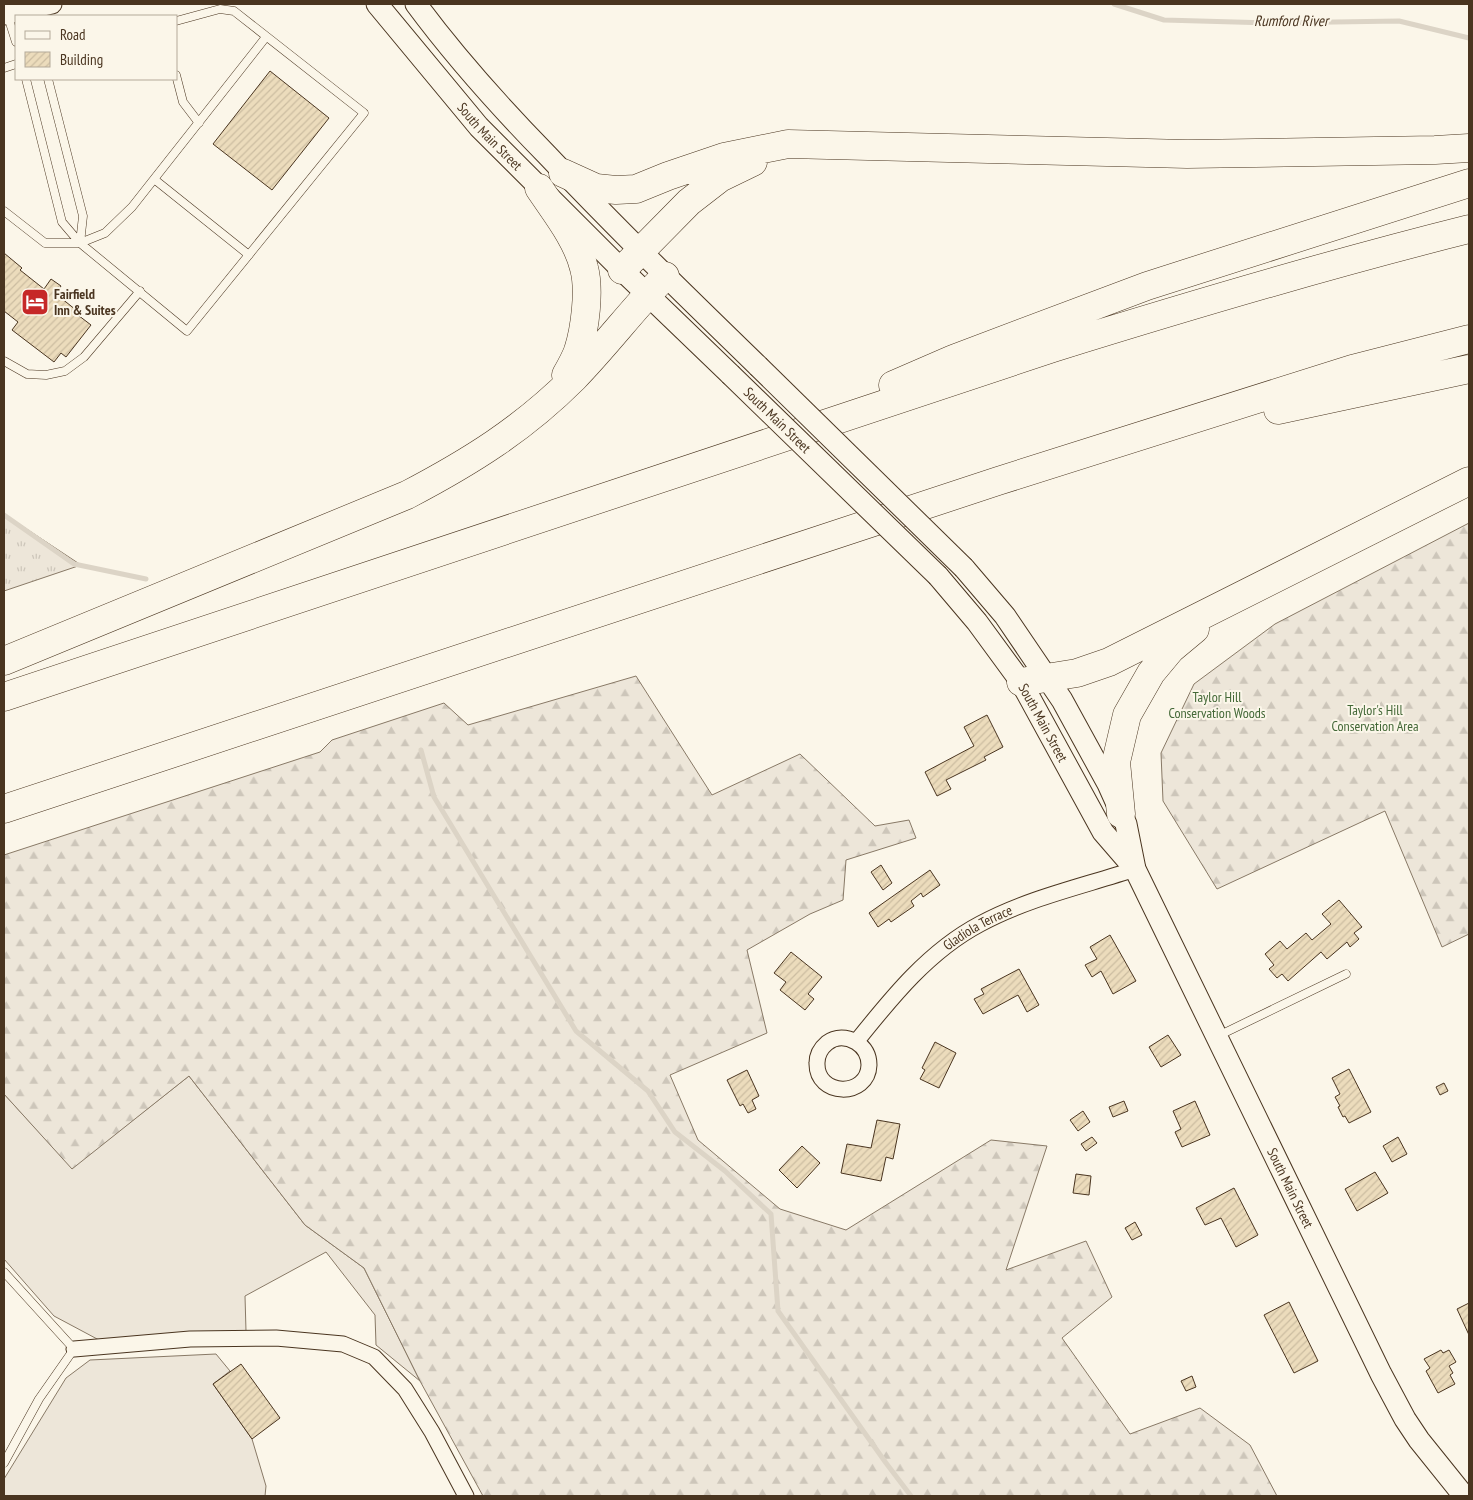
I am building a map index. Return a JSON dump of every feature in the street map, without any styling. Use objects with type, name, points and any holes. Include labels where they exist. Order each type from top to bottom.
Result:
[{"type":"highway","points":[[631,260],[689,202],[720,178],[788,144]]},
{"type":"highway","points":[[563,173],[596,188],[636,189],[724,157],[788,144],[1187,154],[1469,148]]},
{"type":"highway","points":[[820,426],[886,388],[953,359],[1119,296],[1469,183]]},
{"type":"highway","points":[[539,188],[574,243],[584,268],[587,292],[578,352],[558,392]]},
{"type":"highway","points":[[4,697],[1053,348],[1195,303],[1381,250],[1469,228]]},
{"type":"highway","points":[[4,661],[407,495],[461,466],[503,438],[558,392],[574,377],[656,285]]},
{"type":"highway","points":[[4,809],[998,481],[1352,369],[1469,339]]},
{"type":"highway","points":[[998,481],[1302,404],[1469,369]]},
{"type":"highway","points":[[1034,680],[1077,673],[1109,662],[1469,481]]},
{"type":"highway","points":[[1121,814],[1116,762],[1127,715],[1151,674],[1171,649],[1212,614],[1244,594]]},
{"type":"main road","name":"South Main Street","points":[[377,4],[479,128],[539,188],[631,260],[656,285],[730,374],[938,576],[977,622],[1071,717],[1108,784],[1126,824],[1135,869],[1381,1374],[1405,1419],[1419,1440],[1445,1475],[1464,1496]]},
{"type":"main road","name":"South Main Street","points":[[416,4],[492,98],[563,173],[631,260]]},
{"type":"main road","name":"South Main Street","points":[[656,285],[758,366],[964,568],[1005,616],[1102,832],[1135,869]]},
{"type":"street","points":[[5,11],[29,13],[52,4]]},
{"type":"street","name":"Gladiola Terrace","points":[[856,1042],[915,974],[954,941],[979,925],[1025,904],[1135,869]]},
{"type":"street","points":[[74,1348],[190,1339],[276,1338],[343,1344],[374,1357],[405,1389],[432,1432],[466,1496]]},
{"type":"lane","points":[[26,80],[62,222],[80,243],[187,331],[364,113],[234,11],[220,9],[178,20]]},
{"type":"lane","points":[[5,11],[15,39]]},
{"type":"lane","points":[[4,211],[45,243],[80,243],[105,233],[132,207],[266,37]]},
{"type":"lane","points":[[48,80],[83,216],[80,243]]},
{"type":"lane","points":[[177,80],[183,102],[199,123]]},
{"type":"lane","points":[[154,179],[249,255]]},
{"type":"lane","points":[[4,361],[27,374],[46,375],[65,371],[84,357],[140,291]]},
{"type":"lane","points":[[1216,1036],[1346,974]]},
{"type":"lane","points":[[4,1272],[74,1348],[39,1399],[4,1463]]},
{"type":"green space","points":[[4,514],[81,565],[4,591]]},
{"type":"green space","name":"Taylor's Hill Conservation Area","points":[[1469,523],[1469,934],[1442,947],[1385,811],[1217,889],[1163,801],[1161,753],[1194,684],[1275,624]]},
{"type":"green space","points":[[636,676],[712,795],[800,754],[875,826],[909,820],[916,838],[846,860],[843,900],[810,914],[747,950],[767,1033],[670,1075],[698,1140],[780,1209],[846,1230],[991,1140],[1047,1146],[1006,1270],[1086,1241],[1112,1297],[1062,1338],[1130,1434],[1200,1408],[1250,1445],[1277,1496],[483,1496],[420,1381],[364,1268],[305,1225],[189,1076],[72,1169],[4,1094],[4,855],[320,752],[332,740],[444,703],[468,725]]},
{"type":"green space","points":[[189,1076],[305,1225],[364,1268],[420,1381],[376,1345],[375,1315],[326,1252],[245,1296],[246,1331],[99,1340],[54,1316],[4,1259],[4,1094],[72,1168]]},
{"type":"green space","points":[[216,1354],[230,1371],[213,1384],[252,1439],[266,1486],[265,1496],[4,1496],[4,1479],[66,1378],[90,1360]]},
{"type":"building","points":[[270,71],[329,118],[272,190],[213,144]]},
{"type":"building","name":"Fairfield Inn & Suites","points":[[4,253],[22,268],[20,270],[44,289],[51,279],[61,286],[56,294],[76,310],[74,312],[91,325],[66,357],[61,353],[54,362],[12,330],[18,322],[4,311]]},
{"type":"building","points":[[987,715],[1003,747],[984,757],[986,760],[946,780],[951,789],[937,796],[925,772],[974,746],[964,727]]},
{"type":"building","points":[[881,865],[892,883],[883,890],[871,872]]},
{"type":"building","points":[[930,870],[940,885],[923,897],[921,893],[911,901],[914,906],[891,922],[889,919],[878,927],[869,913]]},
{"type":"building","points":[[1339,900],[1362,927],[1354,933],[1359,939],[1350,947],[1347,942],[1327,959],[1321,952],[1288,981],[1282,974],[1277,978],[1269,969],[1274,965],[1265,954],[1280,941],[1287,949],[1306,933],[1312,940],[1331,924],[1322,914]]},
{"type":"building","points":[[1110,935],[1136,981],[1113,994],[1101,971],[1092,977],[1085,965],[1097,959],[1090,947]]},
{"type":"building","points":[[791,952],[822,977],[808,994],[814,999],[805,1010],[780,990],[786,982],[774,973]]},
{"type":"building","points":[[1019,969],[1039,1005],[1027,1012],[1018,995],[983,1014],[974,999],[984,994],[981,989]]},
{"type":"building","points":[[1168,1035],[1181,1055],[1161,1067],[1149,1047]]},
{"type":"building","points":[[935,1042],[956,1053],[939,1088],[920,1079],[925,1070],[922,1068]]},
{"type":"building","points":[[1349,1069],[1371,1112],[1349,1123],[1345,1116],[1343,1117],[1338,1107],[1340,1106],[1335,1097],[1340,1094],[1332,1078]]},
{"type":"building","points":[[747,1070],[759,1096],[752,1100],[756,1109],[748,1113],[743,1104],[740,1106],[727,1080]]},
{"type":"building","points":[[1444,1083],[1448,1091],[1440,1095],[1436,1087]]},
{"type":"building","points":[[1124,1101],[1128,1111],[1113,1117],[1109,1107]]},
{"type":"building","points":[[1195,1101],[1210,1135],[1182,1147],[1175,1132],[1181,1129],[1173,1111]]},
{"type":"building","points":[[1083,1111],[1090,1122],[1078,1131],[1070,1120]]},
{"type":"building","points":[[877,1120],[900,1124],[893,1159],[886,1157],[881,1181],[841,1173],[847,1144],[871,1148]]},
{"type":"building","points":[[1092,1137],[1097,1143],[1086,1151],[1081,1144]]},
{"type":"building","points":[[1398,1137],[1407,1154],[1392,1162],[1383,1146]]},
{"type":"building","points":[[802,1146],[820,1163],[797,1188],[779,1170]]},
{"type":"building","points":[[1375,1172],[1388,1193],[1357,1211],[1345,1189]]},
{"type":"building","points":[[1076,1174],[1091,1176],[1089,1195],[1073,1193]]},
{"type":"building","points":[[1234,1188],[1258,1235],[1236,1247],[1221,1218],[1205,1225],[1196,1208]]},
{"type":"building","points":[[1135,1222],[1142,1235],[1132,1240],[1125,1228]]},
{"type":"building","points":[[1289,1302],[1318,1361],[1294,1373],[1264,1315]]},
{"type":"building","points":[[1469,1303],[1469,1335],[1457,1309]]},
{"type":"building","points":[[1441,1350],[1443,1353],[1449,1350],[1456,1362],[1449,1366],[1453,1373],[1450,1375],[1455,1384],[1438,1393],[1426,1371],[1430,1368],[1424,1359]]},
{"type":"building","points":[[241,1364],[280,1418],[252,1439],[213,1384]]},
{"type":"building","points":[[1192,1376],[1196,1387],[1186,1391],[1181,1381]]},
{"type":"waterway","name":"Rumford River","points":[[1114,4],[1164,20],[1270,23],[1399,21],[1469,38]]},
{"type":"waterway","points":[[4,515],[74,564],[146,579]]},
{"type":"waterway","points":[[421,750],[434,797],[576,1031],[648,1091],[675,1132],[725,1171],[771,1214],[778,1311],[911,1496]]},
{"type":"place","name":"Fairfield Inn & Suites","points":[[35,302]]},
{"type":"park label","name":"Taylor Hill Conservation Woods","points":[[1217,706]]}]
